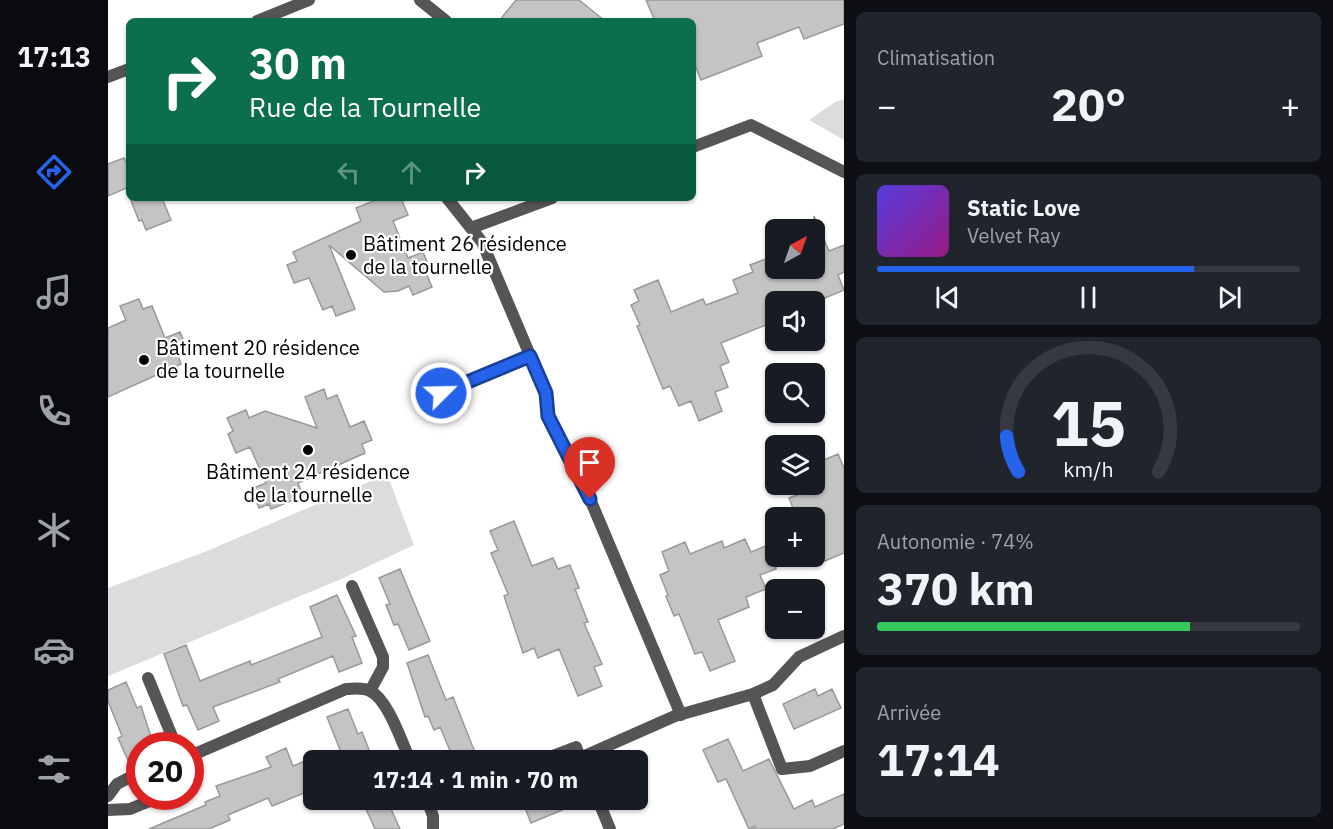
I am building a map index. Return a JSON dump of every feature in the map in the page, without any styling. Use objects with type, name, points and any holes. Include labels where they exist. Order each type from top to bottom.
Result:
[{"type":"street","points":[[267,18],[309,0]]},
{"type":"street","points":[[420,0],[442,18]]},
{"type":"street","points":[[108,77],[126,70]]},
{"type":"street","points":[[696,146],[751,125],[844,172]]},
{"type":"street","points":[[449,201],[482,242],[546,393],[548,416],[590,499],[678,715]]},
{"type":"street","points":[[471,228],[544,201]]},
{"type":"street","points":[[436,378],[441,393],[530,356]]},
{"type":"street","points":[[352,586],[383,657],[382,667],[370,691]]},
{"type":"street","points":[[601,750],[678,715],[753,694],[773,685],[799,657],[844,636]]},
{"type":"street","points":[[148,678],[170,732]]},
{"type":"street","points":[[204,750],[346,689],[370,691],[388,711],[406,750]]},
{"type":"street","points":[[753,694],[782,769],[810,766],[844,751]]},
{"type":"street","points":[[108,796],[117,784],[126,779]]},
{"type":"street","points":[[108,810],[126,809]]},
{"type":"street","points":[[430,810],[433,829]]},
{"type":"street","points":[[602,810],[610,829]]},
{"type":"shaded area","points":[[844,99],[844,140],[809,120],[835,102]]},
{"type":"shaded area","points":[[387,474],[414,545],[339,580],[108,676],[108,588],[207,551]]},
{"type":"building","points":[[516,0],[579,0],[601,18],[501,18]]},
{"type":"building","points":[[646,0],[844,0],[844,24],[804,39],[799,27],[757,43],[762,56],[701,80],[696,68],[696,18],[654,18]]},
{"type":"building","points":[[124,158],[126,162],[126,188],[108,196],[108,164]]},
{"type":"building","points":[[131,201],[163,201],[171,220],[146,230],[142,220],[139,221]]},
{"type":"building","name":"Bâtiment 26 résidence de la tournelle","points":[[374,201],[402,201],[408,215],[393,221],[408,258],[423,252],[431,271],[426,273],[432,287],[413,295],[409,286],[398,291],[384,292],[329,245],[355,309],[336,316],[332,306],[323,310],[309,278],[294,283],[287,265],[297,261],[293,252],[361,221],[356,208]]},
{"type":"building","points":[[825,242],[829,251],[844,245],[844,272],[838,275],[844,290],[825,298],[825,291],[765,291],[765,325],[721,343],[729,362],[720,366],[728,387],[715,392],[722,411],[699,421],[691,401],[679,406],[670,386],[663,389],[637,326],[640,325],[631,305],[639,301],[634,290],[658,280],[671,312],[703,299],[706,305],[738,293],[733,280],[753,272],[750,265],[765,259],[765,279],[825,279]]},
{"type":"building","name":"Bâtiment 20 résidence de la tournelle","points":[[139,299],[143,309],[152,306],[165,338],[180,332],[188,351],[178,355],[181,364],[108,397],[108,328],[126,320],[120,306]]},
{"type":"building","name":"Bâtiment 24 résidence de la tournelle","points":[[324,389],[327,399],[337,395],[350,427],[364,421],[372,440],[362,444],[365,453],[298,483],[303,496],[271,509],[269,504],[259,508],[251,489],[266,483],[250,447],[236,453],[228,434],[233,431],[227,418],[246,410],[249,418],[265,411],[317,428],[305,397]]},
{"type":"building","points":[[838,454],[844,468],[844,553],[825,561],[825,507],[793,507],[789,498],[797,495],[825,495],[825,459]]},
{"type":"building","points":[[514,521],[532,566],[553,558],[558,569],[570,565],[579,588],[575,589],[588,622],[584,623],[602,664],[594,667],[602,686],[578,696],[559,649],[538,658],[534,648],[523,653],[504,596],[508,594],[491,553],[498,550],[490,531]]},
{"type":"building","points":[[745,539],[751,552],[765,546],[765,567],[776,567],[776,569],[760,575],[765,589],[746,597],[749,607],[718,620],[735,661],[710,671],[702,652],[695,654],[679,614],[674,616],[660,575],[669,571],[662,552],[685,542],[690,554],[722,541],[724,548]]},
{"type":"building","points":[[400,569],[430,641],[409,650],[398,624],[394,625],[386,605],[390,604],[379,578]]},
{"type":"building","points":[[337,595],[356,636],[352,637],[362,663],[339,672],[333,656],[278,679],[280,682],[213,707],[219,721],[198,730],[187,705],[183,706],[164,654],[186,645],[200,681],[250,661],[251,665],[322,637],[310,607]]},
{"type":"building","points":[[428,655],[446,700],[453,697],[474,750],[450,750],[440,727],[434,730],[428,716],[425,717],[407,663]]},
{"type":"building","points":[[126,682],[137,708],[141,706],[149,732],[126,732],[126,756],[118,738],[122,736],[108,701],[108,690]]},
{"type":"building","points":[[815,689],[818,696],[832,689],[841,708],[794,729],[783,704]]},
{"type":"building","points":[[348,709],[358,734],[362,732],[369,750],[340,750],[327,717]]},
{"type":"building","points":[[728,739],[743,771],[769,759],[794,809],[812,800],[815,807],[844,794],[844,824],[833,829],[749,829],[726,779],[718,782],[703,750]]},
{"type":"building","points":[[286,748],[293,766],[303,762],[303,793],[272,806],[268,798],[228,815],[230,820],[209,829],[149,829],[194,810],[204,810],[205,802],[220,796],[216,786],[271,767],[266,757]]},
{"type":"building","points":[[366,810],[391,810],[400,829],[375,829]]},
{"type":"building","points":[[526,810],[562,810],[531,823]]},
{"type":"place","name":"Bâtiment 26 résidence de la tournelle","points":[[351,255]]},
{"type":"place","name":"Bâtiment 20 résidence de la tournelle","points":[[144,360]]},
{"type":"place","name":"Bâtiment 24 résidence de la tournelle","points":[[308,450]]},
{"type":"route","points":[[441,393],[530,356],[546,393],[548,416],[590,499]]}]
